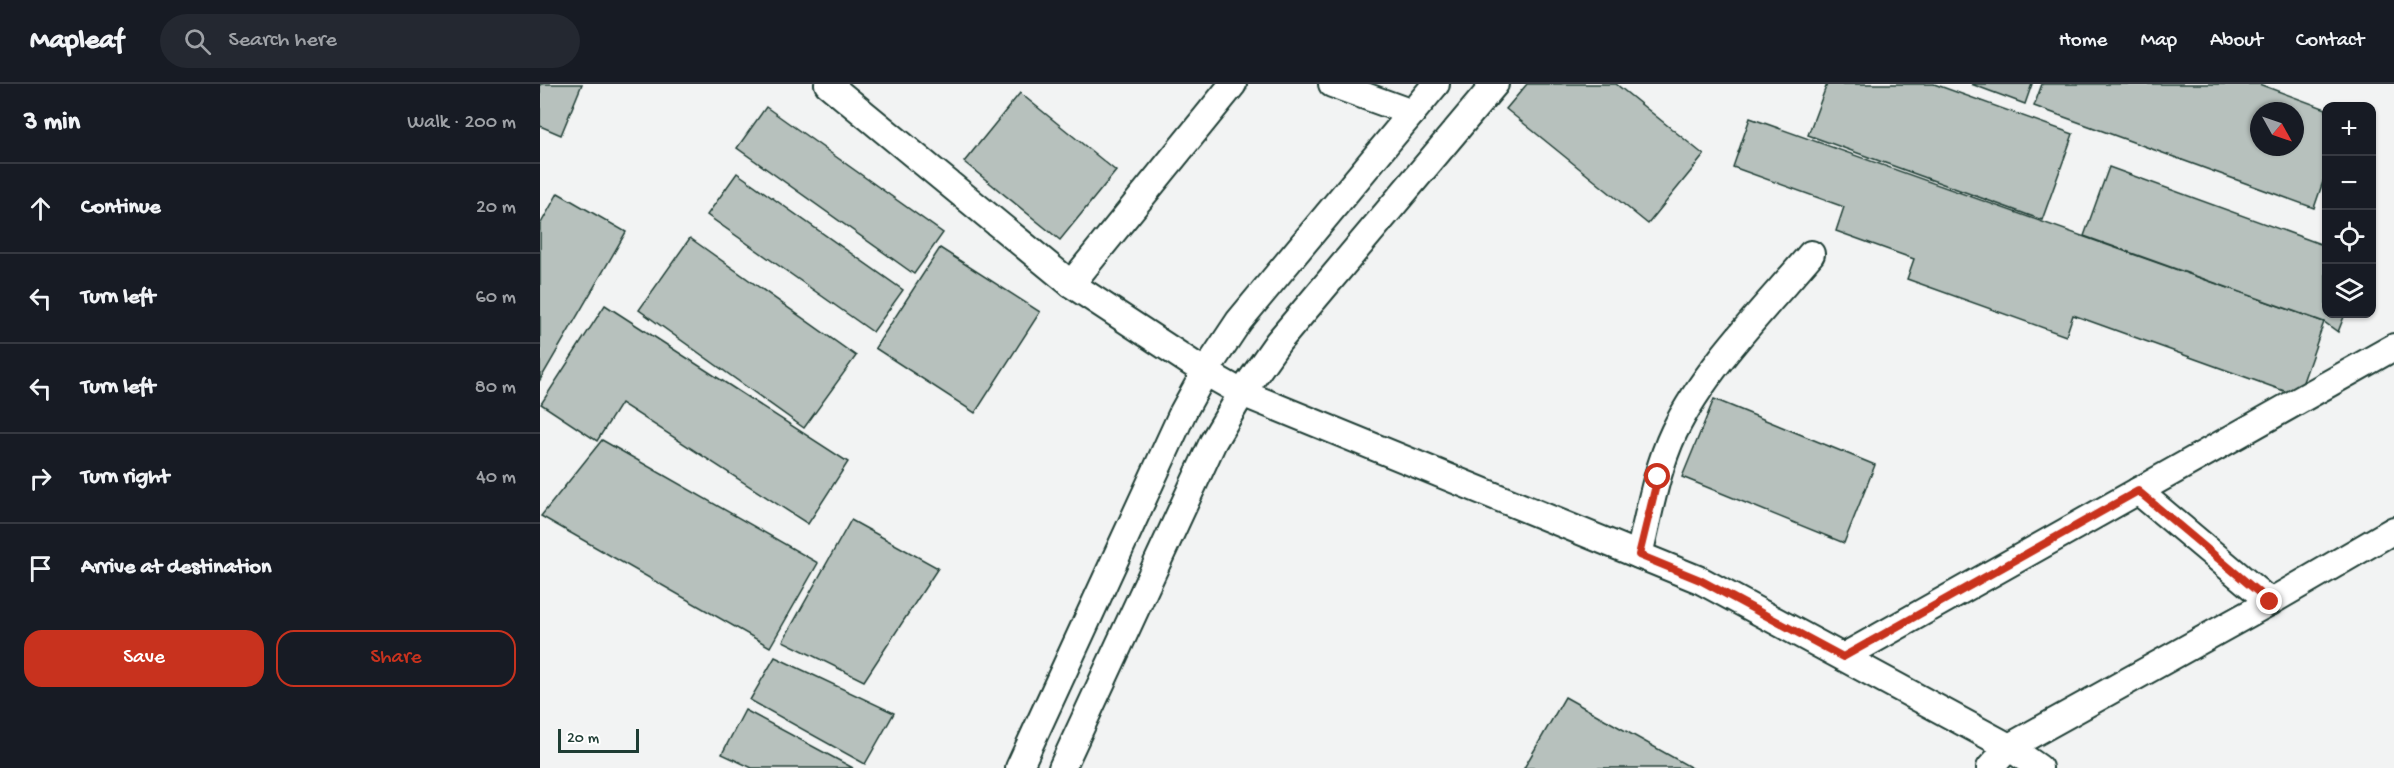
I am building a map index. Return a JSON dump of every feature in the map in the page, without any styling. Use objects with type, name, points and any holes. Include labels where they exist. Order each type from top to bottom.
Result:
[{"type":"street","points":[[828,84],[1071,284],[1204,372],[1242,393],[1700,580],[2009,747],[2039,768]]},
{"type":"street","points":[[1071,284],[1233,84]]},
{"type":"street","points":[[1332,84],[1412,113]]},
{"type":"street","points":[[1019,768],[1183,412],[1204,372],[1239,321],[1436,84]]},
{"type":"street","points":[[1062,768],[1213,442],[1242,393],[1278,342],[1495,84]]},
{"type":"street","points":[[1639,555],[1665,454],[1688,407],[1745,331],[1811,254]]},
{"type":"street","points":[[1843,657],[2394,347]]},
{"type":"street","points":[[2138,491],[2270,602]]},
{"type":"street","points":[[1990,768],[2009,747],[2270,602],[2394,530]]},
{"type":"building","points":[[540,84],[582,84],[561,135],[540,126]]},
{"type":"building","points":[[1527,84],[1616,84],[1704,155],[1648,224],[1506,109]]},
{"type":"building","points":[[1827,84],[1934,84],[2073,134],[2042,220],[1808,135]]},
{"type":"building","points":[[1971,84],[2032,84],[2025,104]]},
{"type":"building","points":[[2042,84],[2259,84],[2322,108],[2322,185],[2314,208],[2034,106]]},
{"type":"building","points":[[1020,93],[1116,171],[1060,240],[964,162]]},
{"type":"building","points":[[766,107],[943,233],[914,274],[737,148]]},
{"type":"building","points":[[1750,118],[2324,322],[2298,396],[2073,315],[2066,336],[1907,279],[1914,259],[1836,231],[1844,207],[1733,167]]},
{"type":"building","points":[[2109,167],[2322,245],[2322,318],[2343,318],[2338,332],[2324,322],[2084,236]]},
{"type":"building","points":[[737,173],[903,290],[873,332],[707,215]]},
{"type":"building","points":[[558,193],[626,232],[540,380],[540,225]]},
{"type":"building","points":[[690,238],[856,356],[804,428],[639,310]]},
{"type":"building","points":[[940,248],[1040,312],[975,413],[875,348]]},
{"type":"building","points":[[605,305],[848,462],[808,524],[621,403],[597,441],[541,404]]},
{"type":"building","points":[[1714,399],[1875,465],[1844,543],[1682,477]]},
{"type":"building","points":[[602,440],[818,563],[770,647],[541,516]]},
{"type":"building","points":[[851,520],[938,568],[864,681],[783,641]]},
{"type":"building","points":[[775,657],[894,713],[865,764],[750,700]]},
{"type":"building","points":[[1565,697],[1692,768],[1524,768]]},
{"type":"building","points":[[745,710],[853,768],[752,768],[722,754]]},
{"type":"route","points":[[1658,477],[1639,555],[1700,580],[1843,657],[2138,491],[2270,602]]}]
